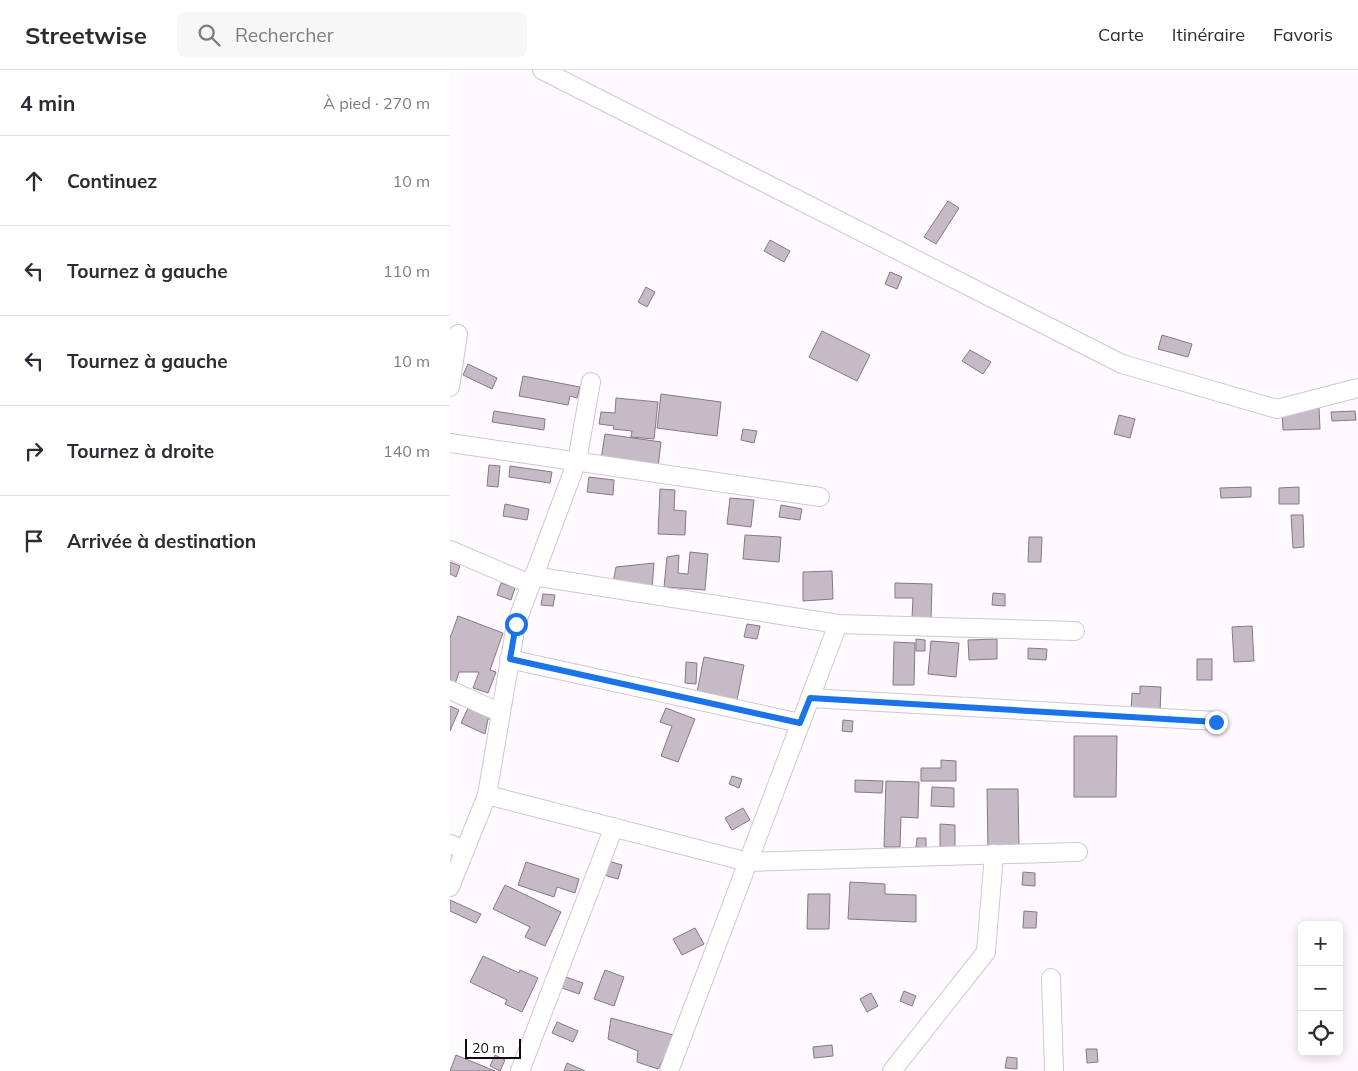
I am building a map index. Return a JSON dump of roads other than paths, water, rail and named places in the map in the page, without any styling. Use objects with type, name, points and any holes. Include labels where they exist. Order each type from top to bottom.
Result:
[{"type":"street","points":[[542,70],[1122,364],[1277,409],[1358,388]]},
{"type":"street","points":[[450,387],[458,334]]},
{"type":"street","points":[[450,887],[457,847],[487,795],[516,624],[576,462],[591,382]]},
{"type":"street","points":[[450,443],[820,497]]},
{"type":"street","points":[[450,550],[532,580],[838,624],[1075,631]]},
{"type":"street","points":[[669,1071],[838,624]]},
{"type":"street","points":[[510,659],[800,723]]},
{"type":"street","points":[[450,690],[500,713]]},
{"type":"street","points":[[810,698],[1216,722]]},
{"type":"street","points":[[487,795],[748,862],[1078,852]]},
{"type":"street","points":[[520,1071],[614,827]]},
{"type":"street","points":[[892,1071],[986,952],[994,854]]},
{"type":"street","points":[[1051,978],[1054,1071]]}]
